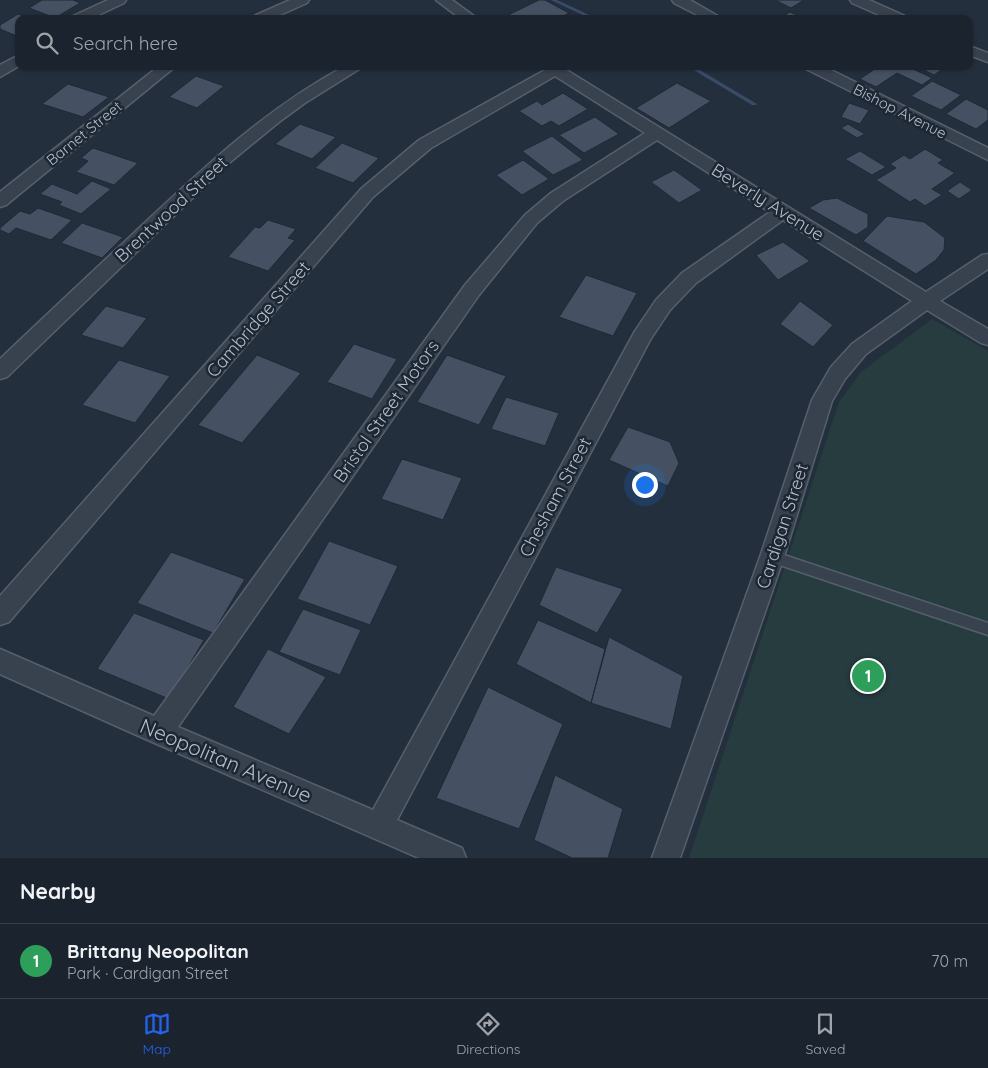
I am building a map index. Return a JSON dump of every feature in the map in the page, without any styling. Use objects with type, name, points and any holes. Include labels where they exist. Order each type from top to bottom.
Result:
[{"type":"street","points":[[87,15],[119,0]]},
{"type":"street","points":[[268,15],[302,0]]},
{"type":"street","points":[[443,0],[460,15]]},
{"type":"street","points":[[679,0],[708,15]]},
{"type":"street","points":[[859,0],[891,15]]},
{"type":"street","points":[[973,52],[988,58]]},
{"type":"street","points":[[0,72],[15,62]]},
{"type":"street","name":"Barnet Street","points":[[0,202],[164,70]]},
{"type":"street","name":"Brentwood Street","points":[[0,371],[212,169],[262,125],[325,82],[349,70]]},
{"type":"street","name":"Cambridge Street","points":[[0,614],[367,193],[425,144],[549,70]]},
{"type":"street","name":"Beverly Avenue","points":[[555,70],[988,338]]},
{"type":"street","name":"Bishop Avenue","points":[[819,70],[988,155]]},
{"type":"street","name":"Bristol Street Motors","points":[[159,732],[472,290],[531,219],[557,197],[657,133]]},
{"type":"street","name":"Chesham Street","points":[[379,826],[642,336],[663,305],[688,278],[783,211]]},
{"type":"street","name":"Cardigan Street","points":[[666,858],[772,557],[822,400],[838,373],[860,349],[926,301],[988,260]]},
{"type":"street","name":"Neopolitan Avenue","points":[[0,661],[159,732],[452,858]]},
{"type":"lane","points":[[772,557],[988,629]]},
{"type":"green space","points":[[932,319],[988,351],[988,858],[689,858],[839,402],[861,372]]},
{"type":"building","points":[[42,0],[73,0],[80,3],[60,15],[47,15],[29,8]]},
{"type":"building","points":[[539,0],[545,0],[569,13],[565,15],[508,15]]},
{"type":"building","points":[[775,0],[804,0],[791,8]]},
{"type":"building","points":[[790,12],[796,15],[785,15]]},
{"type":"building","points":[[15,16],[15,35],[0,29],[0,25]]},
{"type":"building","points":[[873,70],[915,70],[932,78],[922,85],[897,73],[876,87],[860,79]]},
{"type":"building","points":[[924,70],[941,70],[934,75]]},
{"type":"building","points":[[196,76],[224,86],[197,108],[169,97]]},
{"type":"building","points":[[932,81],[961,95],[941,110],[911,96]]},
{"type":"building","points":[[677,83],[711,101],[669,128],[636,108]]},
{"type":"building","points":[[68,84],[109,97],[83,117],[42,104]]},
{"type":"building","points":[[563,93],[588,109],[559,126],[551,121],[542,126],[519,111],[537,101],[542,105]]},
{"type":"building","points":[[966,99],[988,110],[988,120],[976,129],[946,114]]},
{"type":"building","points":[[849,103],[869,110],[860,124],[841,117]]},
{"type":"building","points":[[595,117],[619,134],[584,153],[559,135]]},
{"type":"building","points":[[300,124],[336,137],[312,159],[275,144]]},
{"type":"building","points":[[848,124],[865,134],[857,138],[841,128]]},
{"type":"building","points":[[552,136],[583,160],[553,175],[522,151]]},
{"type":"building","points":[[342,143],[379,158],[353,183],[315,168]]},
{"type":"building","points":[[93,148],[138,163],[114,185],[76,172],[88,161],[81,158]]},
{"type":"building","points":[[925,149],[943,160],[938,163],[955,173],[932,189],[942,195],[925,206],[915,199],[910,202],[876,180],[896,168],[890,164],[904,155],[910,159]]},
{"type":"building","points":[[860,151],[886,167],[872,175],[845,159]]},
{"type":"building","points":[[523,160],[549,179],[522,195],[496,175]]},
{"type":"building","points":[[674,170],[702,190],[679,203],[651,182]]},
{"type":"building","points":[[92,181],[111,189],[81,214],[59,205],[62,202],[40,194],[52,184],[77,194]]},
{"type":"building","points":[[960,182],[972,190],[959,199],[947,191]]},
{"type":"building","points":[[837,198],[868,214],[868,227],[856,235],[809,208],[823,200]]},
{"type":"building","points":[[38,208],[72,220],[51,240],[16,228],[9,234],[0,230],[20,211],[30,214]]},
{"type":"building","points":[[887,216],[924,222],[945,238],[944,250],[936,260],[916,274],[863,241]]},
{"type":"building","points":[[268,220],[296,229],[288,238],[295,240],[268,271],[228,257],[255,227],[260,228]]},
{"type":"building","points":[[82,223],[123,237],[102,258],[61,243]]},
{"type":"building","points":[[783,242],[810,261],[778,280],[756,255]]},
{"type":"building","points":[[586,275],[637,293],[613,336],[559,317]]},
{"type":"building","points":[[800,301],[833,325],[813,347],[780,324]]},
{"type":"building","points":[[106,306],[147,318],[123,348],[81,335]]},
{"type":"building","points":[[354,344],[397,359],[372,399],[327,382]]},
{"type":"building","points":[[257,355],[301,373],[242,443],[198,425]]},
{"type":"building","points":[[447,355],[506,376],[479,425],[417,402]]},
{"type":"building","points":[[119,360],[170,376],[135,423],[82,405]]},
{"type":"building","points":[[506,397],[559,413],[545,446],[491,429]]},
{"type":"building","points":[[628,427],[670,442],[679,463],[668,486],[609,460]]},
{"type":"building","points":[[402,459],[462,478],[443,520],[381,499]]},
{"type":"building","points":[[329,541],[398,566],[370,625],[297,599]]},
{"type":"building","points":[[171,552],[245,579],[213,633],[137,603]]},
{"type":"building","points":[[556,567],[623,589],[597,633],[539,605]]},
{"type":"building","points":[[303,609],[361,630],[340,675],[279,652]]},
{"type":"building","points":[[134,613],[204,640],[169,699],[97,669]]},
{"type":"building","points":[[538,620],[605,649],[591,703],[516,664]]},
{"type":"building","points":[[609,637],[683,676],[671,729],[591,703]]},
{"type":"building","points":[[268,649],[326,677],[289,734],[233,707]]},
{"type":"building","points":[[488,687],[563,724],[519,829],[436,798]]},
{"type":"building","points":[[555,775],[623,809],[608,858],[572,858],[534,840]]},
{"type":"waterway","points":[[553,0],[587,15]]},
{"type":"waterway","points":[[696,70],[754,104]]},
{"type":"place","name":"Brittany Neopolitan","points":[[868,676]]}]
